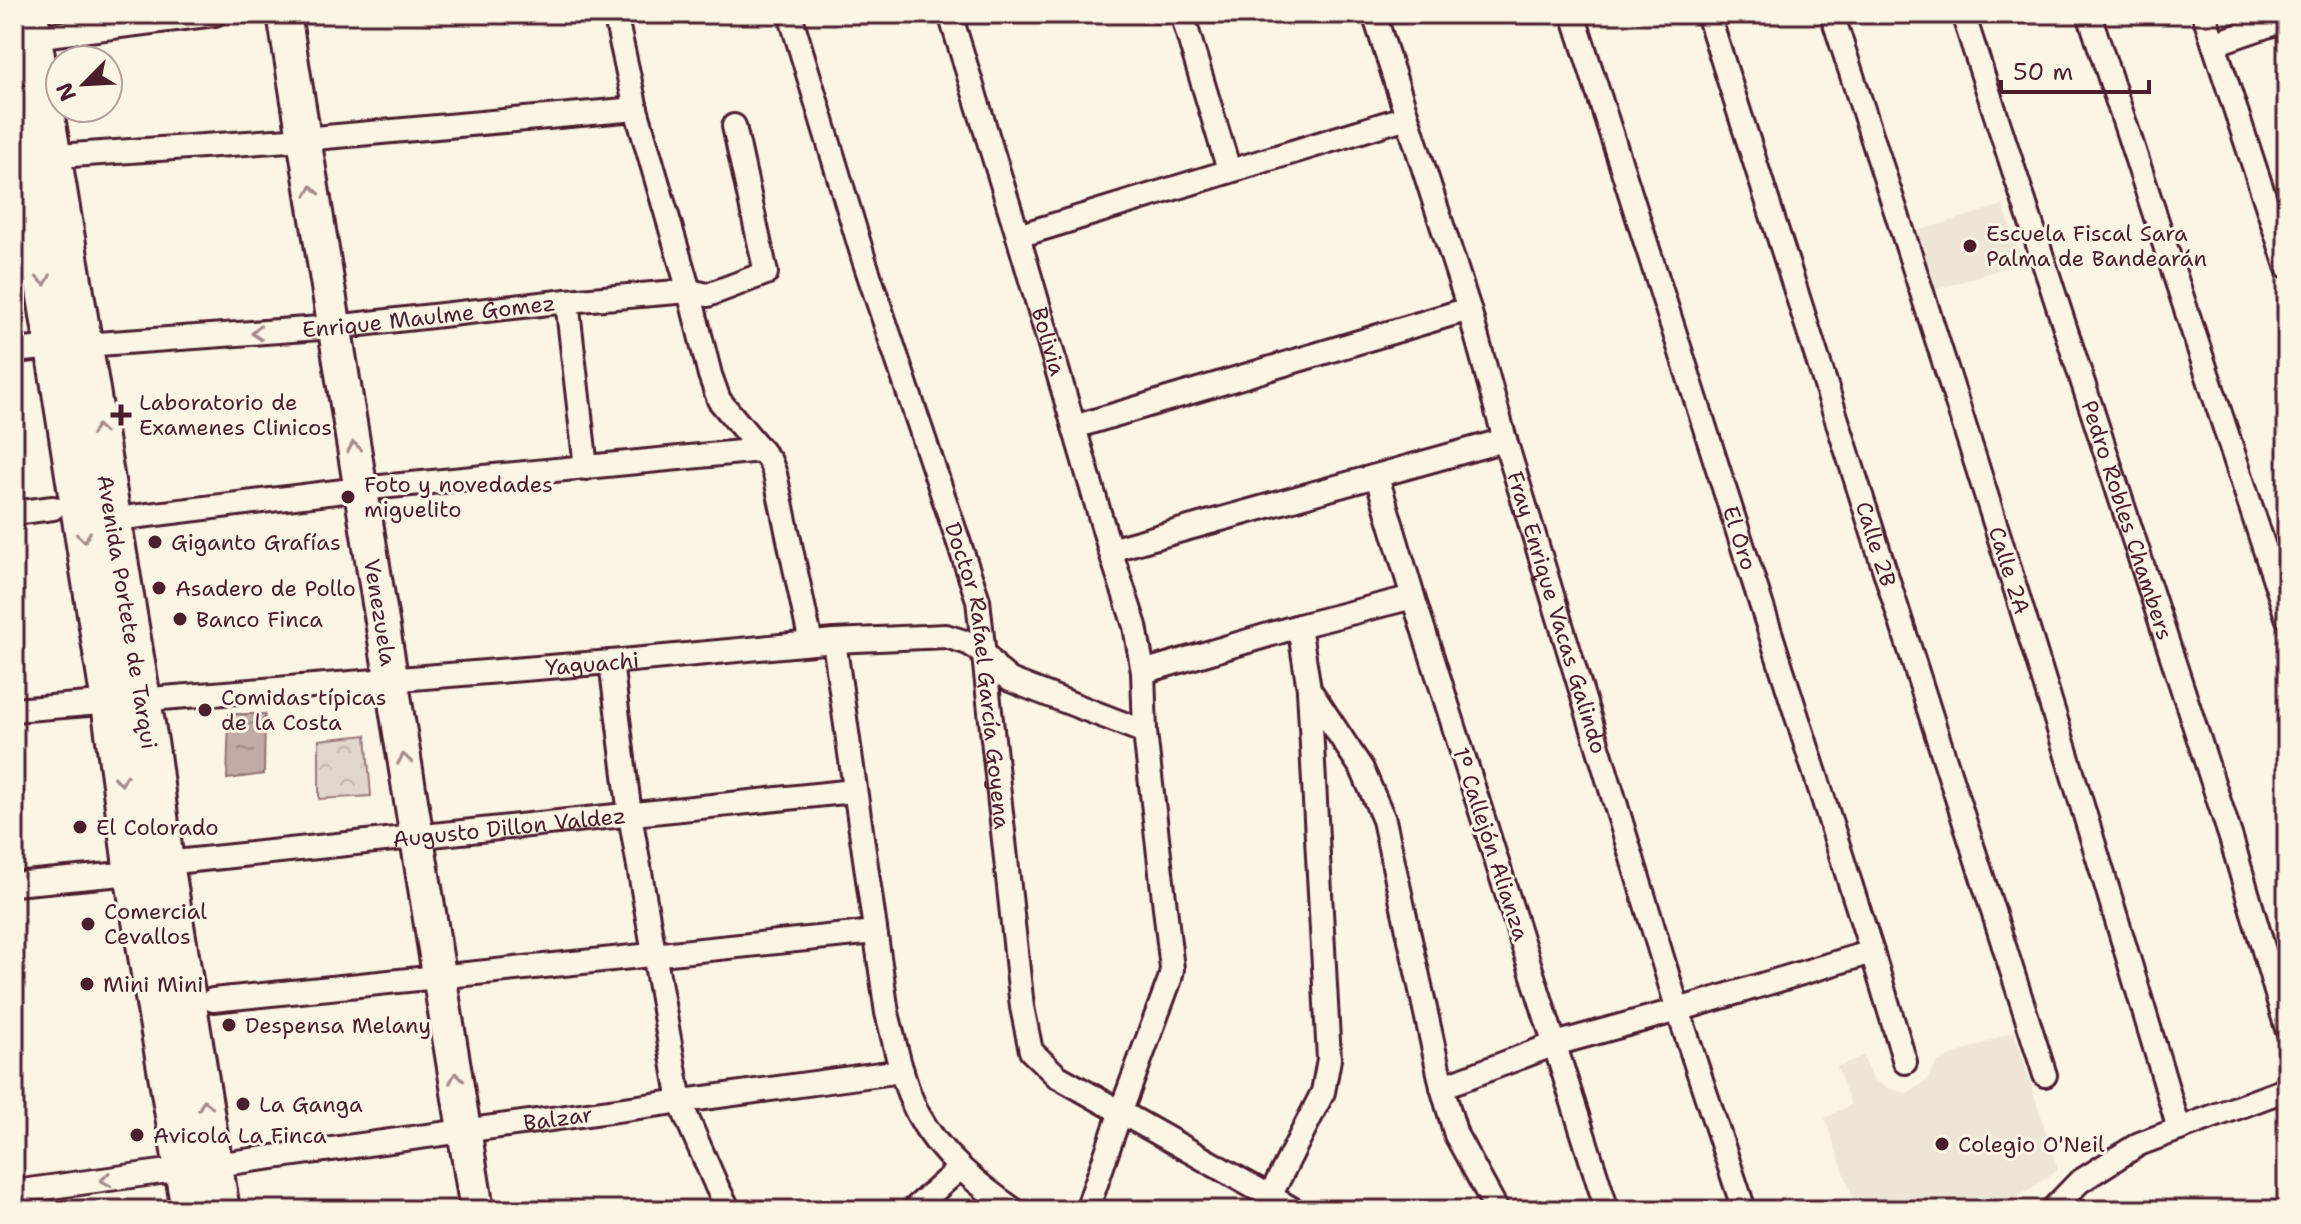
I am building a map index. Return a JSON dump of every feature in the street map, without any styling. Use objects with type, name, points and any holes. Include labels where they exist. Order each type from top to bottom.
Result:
[{"type":"main road","name":"Avenida Portete de Tarqui","points":[[30,157],[31,25]]},
{"type":"main road","name":"Avenida Portete de Tarqui","points":[[14,93],[69,346],[126,702],[149,868],[199,1167],[221,1210]]},
{"type":"main road","name":"Avenida Portete de Tarqui","points":[[190,1210],[199,1167]]},
{"type":"street","points":[[31,25],[215,14]]},
{"type":"street","name":"Venezuela","points":[[284,14],[478,1204]]},
{"type":"street","points":[[615,14],[636,109],[710,375],[719,400],[770,461],[775,474],[811,643]]},
{"type":"street","name":"Doctor Rafael García Goyena","points":[[790,14],[864,260],[978,600],[1022,1007],[1031,1051],[1057,1076],[1121,1111],[1267,1203],[1294,1210]]},
{"type":"street","name":"Bolivia","points":[[950,14],[1135,626],[1143,672],[1145,732],[1172,969],[1087,1210]]},
{"type":"street","points":[[1182,14],[1229,170]]},
{"type":"street","name":"Fray Enrique Vacas Galindo","points":[[1374,14],[1469,309],[1505,440],[1678,1010],[1744,1210]]},
{"type":"street","name":"El Oro","points":[[1573,14],[1905,1062]]},
{"type":"street","name":"Calle 2B","points":[[1708,14],[2045,1075]]},
{"type":"street","name":"Calle 2A","points":[[1832,14],[1946,364],[2179,1129]]},
{"type":"street","name":"Pedro Robles Chambers","points":[[1963,14],[2231,838],[2287,1029]]},
{"type":"street","points":[[2089,14],[2287,617]]},
{"type":"street","points":[[2204,14],[2277,203],[2287,266]]},
{"type":"street","points":[[2214,44],[2287,19]]},
{"type":"street","points":[[30,157],[304,139],[636,109]]},
{"type":"street","points":[[1018,236],[1407,117]]},
{"type":"street","name":"Enrique Maulme Gomez","points":[[14,351],[334,327],[689,291],[708,295],[766,273],[734,126]]},
{"type":"street","points":[[567,301],[586,468]]},
{"type":"street","points":[[1074,427],[1469,309]]},
{"type":"street","points":[[1110,550],[1505,440]]},
{"type":"street","points":[[132,517],[360,489],[761,450]]},
{"type":"street","name":"1º Callejón Alianza","points":[[1377,477],[1607,1210]]},
{"type":"street","points":[[14,513],[53,508]]},
{"type":"street","points":[[1143,672],[1299,626],[1413,597]]},
{"type":"street","points":[[946,636],[962,625],[978,600]]},
{"type":"street","points":[[1267,1203],[1323,1092],[1329,1059],[1309,689],[1299,626]]},
{"type":"street","name":"Yaguachi","points":[[14,710],[834,641],[946,636],[968,643],[984,653],[1010,680],[1145,732]]},
{"type":"street","points":[[834,641],[887,1013],[902,1071],[918,1114],[935,1141],[960,1168],[1014,1210]]},
{"type":"street","points":[[611,662],[630,815],[680,1102],[729,1210]]},
{"type":"street","points":[[1309,689],[1362,769],[1384,820],[1442,1087],[1456,1135],[1497,1210]]},
{"type":"street","name":"Augusto Dillon Valdez","points":[[14,884],[416,836],[854,791]]},
{"type":"street","points":[[213,1000],[875,932]]},
{"type":"street","points":[[1442,1087],[1555,1044],[1872,952]]},
{"type":"street","name":"Balzar","points":[[14,1192],[902,1071]]},
{"type":"street","points":[[2052,1210],[2079,1182],[2139,1144],[2287,1089]]},
{"type":"street","points":[[913,1210],[960,1168]]},
{"type":"shaded area","name":"Escuela Fiscal Sara Palma de Bandearán","points":[[2003,205],[2023,262],[1935,290],[1918,231]]},
{"type":"shaded area","name":"Colegio O'Neil","points":[[2014,1031],[2058,1170],[1999,1210],[1857,1210],[1825,1118],[1851,1105],[1837,1067],[1863,1056],[1874,1080],[1890,1089],[1908,1093],[1927,1080],[1937,1062]]},
{"type":"green space","points":[[366,735],[371,796],[319,799],[319,740]]},
{"type":"water","points":[[229,714],[265,714],[264,774],[227,779]]},
{"type":"place","name":"Escuela Fiscal Sara Palma de Bandearán","points":[[1970,246]]},
{"type":"place","name":"Laboratorio de Examenes Clinicos","points":[[121,415]]},
{"type":"place","name":"Foto y novedades miguelito","points":[[348,497]]},
{"type":"place","name":"Giganto Grafías","points":[[155,542]]},
{"type":"place","name":"Asadero de Pollo","points":[[159,588]]},
{"type":"place","name":"Banco Finca","points":[[180,619]]},
{"type":"place","name":"Comidas típicas de la Costa","points":[[205,710]]},
{"type":"place","name":"El Colorado","points":[[80,827]]},
{"type":"place","name":"Comercial Cevallos","points":[[88,924]]},
{"type":"place","name":"Mini Mini","points":[[87,984]]},
{"type":"place","name":"Despensa Melany","points":[[229,1025]]},
{"type":"place","name":"La Ganga","points":[[243,1104]]},
{"type":"place","name":"Avicola La Finca","points":[[137,1135]]},
{"type":"place","name":"Colegio O'Neil","points":[[1942,1144]]}]
